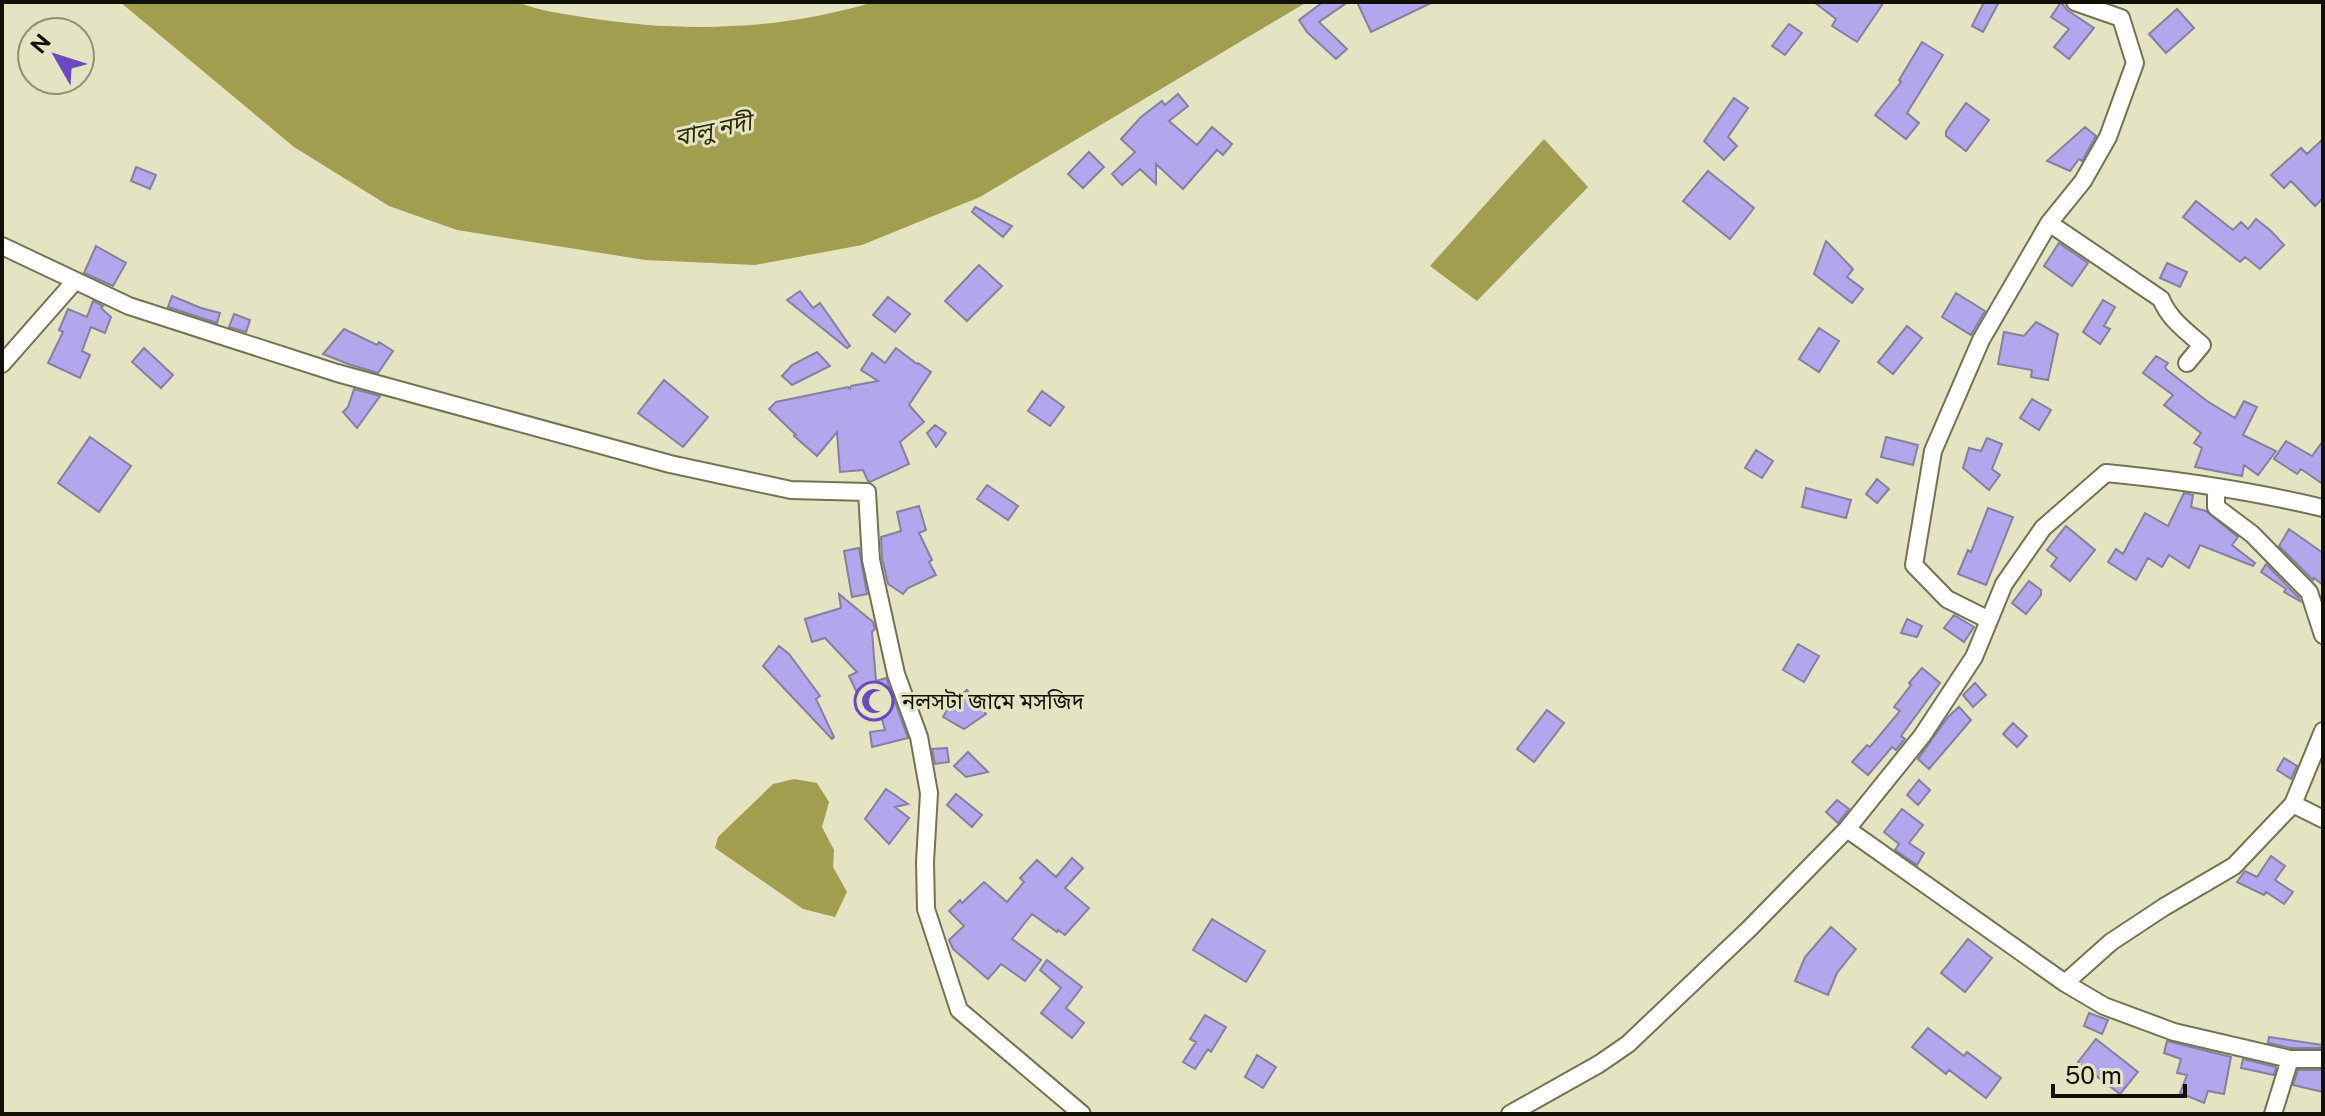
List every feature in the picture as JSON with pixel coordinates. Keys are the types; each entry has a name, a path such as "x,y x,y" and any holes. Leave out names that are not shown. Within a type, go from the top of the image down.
{"street":[{"path":"1989,620 1947,599 1914,565 1933,451 1981,340 2049,223 2083,181 2108,137 2135,63 2121,18 2075,2"},
{"path":"2049,223 2161,299 2174,321 2202,345 2187,363"},
{"path":"2,246 129,306 337,373 670,464 791,490 867,492 871,560 896,674 919,737 929,793 926,909 959,1010 1082,1114"},
{"path":"2,364 75,281"},
{"path":"1510,1114 1599,1064 1628,1044 1847,829 1922,736 1974,657 2004,584 2043,528 2106,473 2157,478 2323,508"},
{"path":"2216,488 2216,507 2252,534 2309,592 2323,635"},
{"path":"2065,983 2111,942 2234,866 2293,804 2323,731"},
{"path":"2293,804 2323,819"},
{"path":"1847,829 2065,983 2104,1006 2174,1032 2290,1059 2323,1059"},
{"path":"2273,1114 2290,1059"}],"water":[{"name":"বালু নদী","path":"120,2 517,2 543,10 625,23 697,27 804,18 874,2 1307,2 980,197 862,245 755,265 645,260 457,230 389,206 294,147"},
{"path":"1544,139 1588,187 1477,301 1430,266"},
{"path":"794,779 817,783 829,802 822,827 834,850 833,867 847,892 835,917 803,909 715,848 718,837 773,784"}],"building":[{"path":"1323,2 1348,2 1319,22 1347,49 1336,59 1307,32 1299,20"},
{"path":"1357,2 1433,2 1371,32"},
{"path":"1814,2 1884,2 1857,42 1832,26 1836,19"},
{"path":"1984,2 1999,2 1983,32 1972,26"},
{"path":"2061,2 2067,10 2094,28 2069,59 2054,47 2069,29 2051,17"},
{"path":"2177,9 2194,28 2166,53 2149,34"},
{"path":"1789,24 1802,33 1785,55 1772,46"},
{"path":"1922,42 1943,55 1907,113 1919,123 1906,139 1875,115 1901,82 1899,80"},
{"path":"1178,94 1188,106 1169,121 1197,145 1212,127 1232,144 1223,155 1217,150 1183,189 1156,164 1156,184 1140,169 1122,185 1112,174 1135,152 1121,139 1141,117 1162,101 1165,105"},
{"path":"1734,98 1748,108 1728,137 1737,146 1724,160 1704,141"},
{"path":"1966,103 1989,120 1966,151 1946,136 1946,131"},
{"path":"2085,127 2096,136 2082,161 2079,159 2070,171 2047,161"},
{"path":"2323,139 2323,198 2315,206 2291,181 2284,188 2271,175 2301,148 2307,154"},
{"path":"1089,152 1104,167 1083,188 1068,174"},
{"path":"136,167 156,175 150,189 131,181"},
{"path":"1708,171 1754,208 1730,239 1683,201"},
{"path":"2196,201 2233,230 2241,222 2248,229 2256,219 2284,245 2260,269 2245,257 2240,262 2183,217"},
{"path":"975,207 1012,226 1003,237 972,212"},
{"path":"1826,241 1853,269 1847,277 1863,289 1852,303 1814,274"},
{"path":"2059,243 2088,263 2072,286 2044,266"},
{"path":"96,246 126,263 113,286 84,273"},
{"path":"2167,263 2187,272 2180,287 2160,278"},
{"path":"979,265 1002,286 967,321 945,301"},
{"path":"800,291 813,308 820,303 850,346 847,348 787,300"},
{"path":"1956,293 1985,311 1971,335 1942,317"},
{"path":"172,296 220,313 217,323 168,307"},
{"path":"888,297 910,314 895,332 873,315"},
{"path":"2103,300 2115,307 2104,326 2110,329 2100,344 2083,332"},
{"path":"93,301 103,306 101,308 111,317 105,333 91,327 82,351 90,355 80,378 48,363 63,332 59,330 68,309 87,317"},
{"path":"234,314 250,320 246,332 229,327"},
{"path":"2036,322 2058,334 2048,380 2031,377 2032,370 1998,364 2004,332 2024,336"},
{"path":"1907,326 1922,338 1893,374 1878,362"},
{"path":"1819,328 1839,341 1819,372 1799,359"},
{"path":"344,329 377,345 379,342 393,351 378,373 323,354"},
{"path":"144,348 173,375 161,388 132,362"},
{"path":"896,348 931,372 909,405 924,422 900,442 909,464 870,482 863,470 840,472 837,432 817,456 769,409 776,402 878,381 861,370 872,353 885,363"},
{"path":"817,352 830,366 792,385 782,376 792,365"},
{"path":"2156,356 2168,363 2165,367 2167,370 2235,418 2244,401 2257,407 2243,435 2276,451 2258,475 2244,465 2242,476 2195,467 2202,448 2194,443 2201,433 2164,405 2173,395 2143,373"},
{"path":"664,380 708,417 683,447 638,413"},
{"path":"354,389 380,396 357,428 343,412"},
{"path":"1042,391 1064,407 1050,426 1028,411"},
{"path":"2032,399 2051,410 2039,430 2020,418"},
{"path":"935,425 946,433 936,447 927,433"},
{"path":"90,437 131,466 99,512 58,483"},
{"path":"1886,437 1918,445 1913,465 1881,457"},
{"path":"1987,438 2002,444 1992,469 2000,475 1989,490 1963,468 1969,448 1981,451"},
{"path":"2286,441 2312,456 2323,441 2323,484 2301,469 2297,474 2274,459"},
{"path":"1756,450 1773,461 1762,478 1745,468"},
{"path":"1877,479 1889,489 1877,503 1866,494"},
{"path":"987,485 1018,506 1008,520 977,499"},
{"path":"1806,488 1851,500 1846,518 1802,507"},
{"path":"2184,493 2193,495 2191,507 2206,511 2238,537 2232,545 2255,563 2253,566 2200,545 2189,568 2169,555 2162,567 2148,558 2136,580 2108,562 2116,549 2123,554 2145,513 2168,526"},
{"path":"919,506 926,530 919,533 936,575 908,588 903,594 888,584 881,537 901,531 897,512"},
{"path":"1988,508 2013,517 1986,585 1958,574 1968,550 1971,552"},
{"path":"2066,526 2095,550 2070,581 2051,566 2057,558 2047,550"},
{"path":"2289,529 2323,553 2323,585 2313,580 2279,546"},
{"path":"859,548 867,594 852,597 844,551"},
{"path":"2266,564 2299,598 2300,601 2261,572"},
{"path":"2029,581 2041,590 2041,595 2026,614 2012,603"},
{"path":"839,594 873,622 876,681 886,678 908,738 872,747 870,732 885,730 874,691 861,701 849,676 857,672 825,638 812,642 805,619 841,608"},
{"path":"1954,615 1974,627 1964,642 1944,628"},
{"path":"1907,619 1922,626 1917,637 1901,633"},
{"path":"1798,644 1819,656 1804,682 1783,670"},
{"path":"779,646 789,654 820,696 816,699 834,737 832,739 763,666"},
{"path":"1922,668 1940,683 1901,736 1905,739 1896,750 1892,747 1868,775 1852,762 1867,745 1870,747 1900,711 1894,707"},
{"path":"1975,683 1986,695 1973,707 1963,695"},
{"path":"967,690 986,714 964,729 943,717 952,702"},
{"path":"1959,707 1971,720 1929,769 1918,759 1948,717"},
{"path":"1547,710 1564,723 1534,762 1517,749"},
{"path":"2013,723 2027,736 2017,747 2003,734"},
{"path":"947,748 949,762 935,764 932,749"},
{"path":"968,752 988,772 966,777 954,766"},
{"path":"2284,758 2297,766 2291,779 2277,770"},
{"path":"1919,780 1930,790 1918,805 1907,795"},
{"path":"886,789 908,804 895,807 909,818 889,844 865,819"},
{"path":"956,794 982,815 972,827 947,805"},
{"path":"1837,800 1849,809 1838,823 1826,812"},
{"path":"1902,809 1923,825 1909,843 1924,853 1917,865 1895,850 1899,844 1884,832"},
{"path":"2271,856 2285,866 2275,880 2293,892 2284,904 2266,892 2264,895 2237,882 2245,871 2257,877"},
{"path":"1072,858 1083,868 1065,888 1089,908 1065,935 1032,914 1012,939 1041,960 1025,981 1001,964 988,979 953,949 949,940 964,926 949,911 960,900 962,903 984,882 1007,902 1024,882 1020,878 1037,860 1056,877"},
{"path":"1212,919 1265,951 1246,982 1193,950"},
{"path":"1831,927 1856,949 1837,973 1828,995 1795,981 1805,957"},
{"path":"1968,939 1992,958 1965,992 1941,973"},
{"path":"1047,960 1082,987 1066,1008 1084,1023 1072,1038 1041,1013 1061,988 1040,970"},
{"path":"2089,1013 2108,1020 2102,1034 2084,1026"},
{"path":"1205,1015 1226,1027 1211,1052 1208,1049 1195,1069 1183,1062 1196,1042 1190,1039"},
{"path":"1928,1028 1964,1056 1967,1052 2001,1078 1986,1098 1949,1070 1946,1074 1912,1047"},
{"path":"2269,1037 2323,1045 2323,1048 2291,1048 2268,1043"},
{"path":"2096,1039 2138,1072 2120,1094 2078,1062"},
{"path":"2167,1041 2231,1057 2224,1094 2208,1091 2204,1103 2180,1093 2187,1075 2177,1073 2181,1059 2164,1053"},
{"path":"1257,1055 1276,1067 1263,1088 1245,1077"},
{"path":"2243,1059 2276,1067 2274,1075 2241,1068"},
{"path":"2298,1070 2323,1070 2323,1092 2293,1085"}],"place":[{"name":"নলসটা জামে মসজিদ","path":"874,701"}]}
